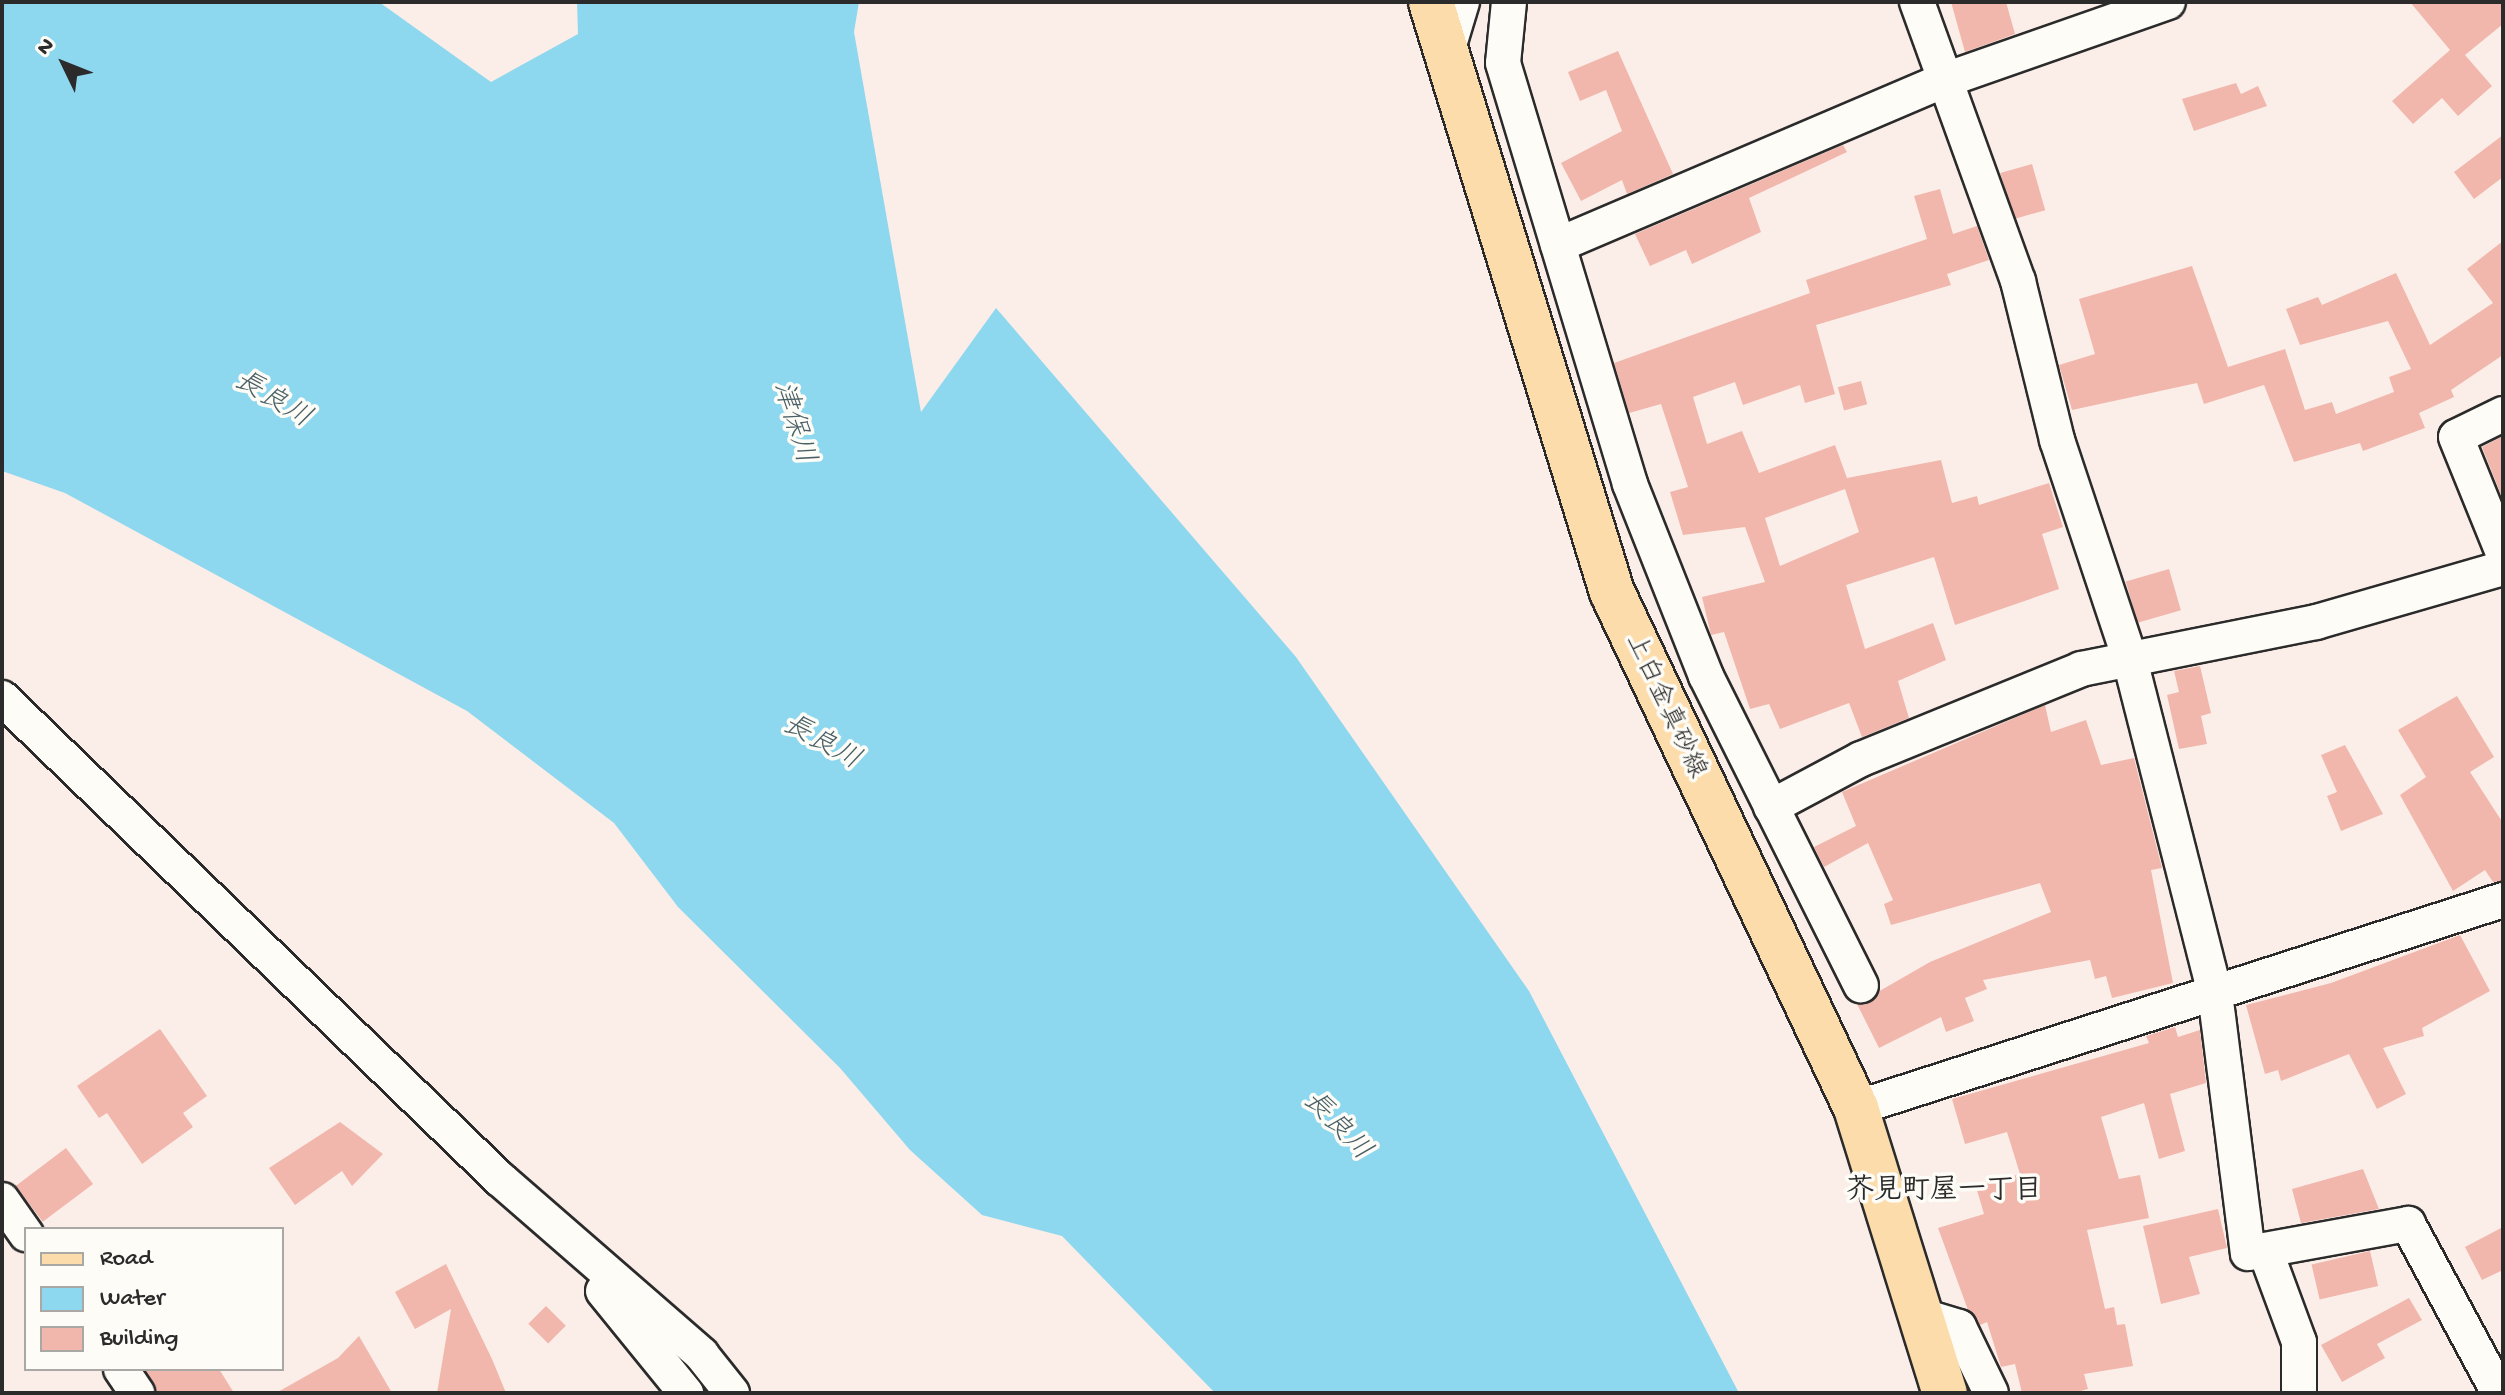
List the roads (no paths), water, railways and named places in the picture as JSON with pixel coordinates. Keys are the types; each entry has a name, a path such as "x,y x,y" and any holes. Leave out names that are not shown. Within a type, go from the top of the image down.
{"main road":[{"name":"上白金真砂線","path":"1431,2 1612,592 1856,1108 1916,1314 1945,1393"}],"street":[{"path":"1446,55 1462,2"},
{"path":"1509,2 1503,63 1672,598 1771,807 1861,985"},
{"path":"1917,2 1948,79 2018,281 2057,440 2129,656 2215,993 2248,1253 2408,1224 2499,1393"},
{"path":"1558,245 1948,79 2168,2"},
{"path":"2503,414 2456,437 2503,553"},
{"path":"1771,807 1954,718 2129,656 2316,622 2503,568"},
{"path":"2,698 500,1179 701,1354 732,1393"},
{"path":"1856,1108 2215,993 2501,907"},
{"path":"500,1179 686,1393"},
{"path":"2,1200 24,1231"},
{"path":"2265,1250 2299,1342 2299,1393"},
{"path":"1916,1314 1959,1327 1991,1393"},
{"path":"122,1371 137,1393"}],"water":[{"path":"2,2 379,2 491,82 578,34 577,2 859,2 854,32 921,412 996,308 1296,657 1529,991 1739,1393 1215,1393 1062,1236 982,1215 910,1150 840,1068 678,907 614,823 467,711 65,493 2,471"}],"district":[{"name":"芥見町屋一丁目","path":"1944,1192"}],"water label":[{"name":"長良川","path":"272,401"},
{"name":"津保川","path":"792,423"},
{"name":"長良川","path":"821,744"},
{"name":"長良川","path":"1336,1127"}]}
